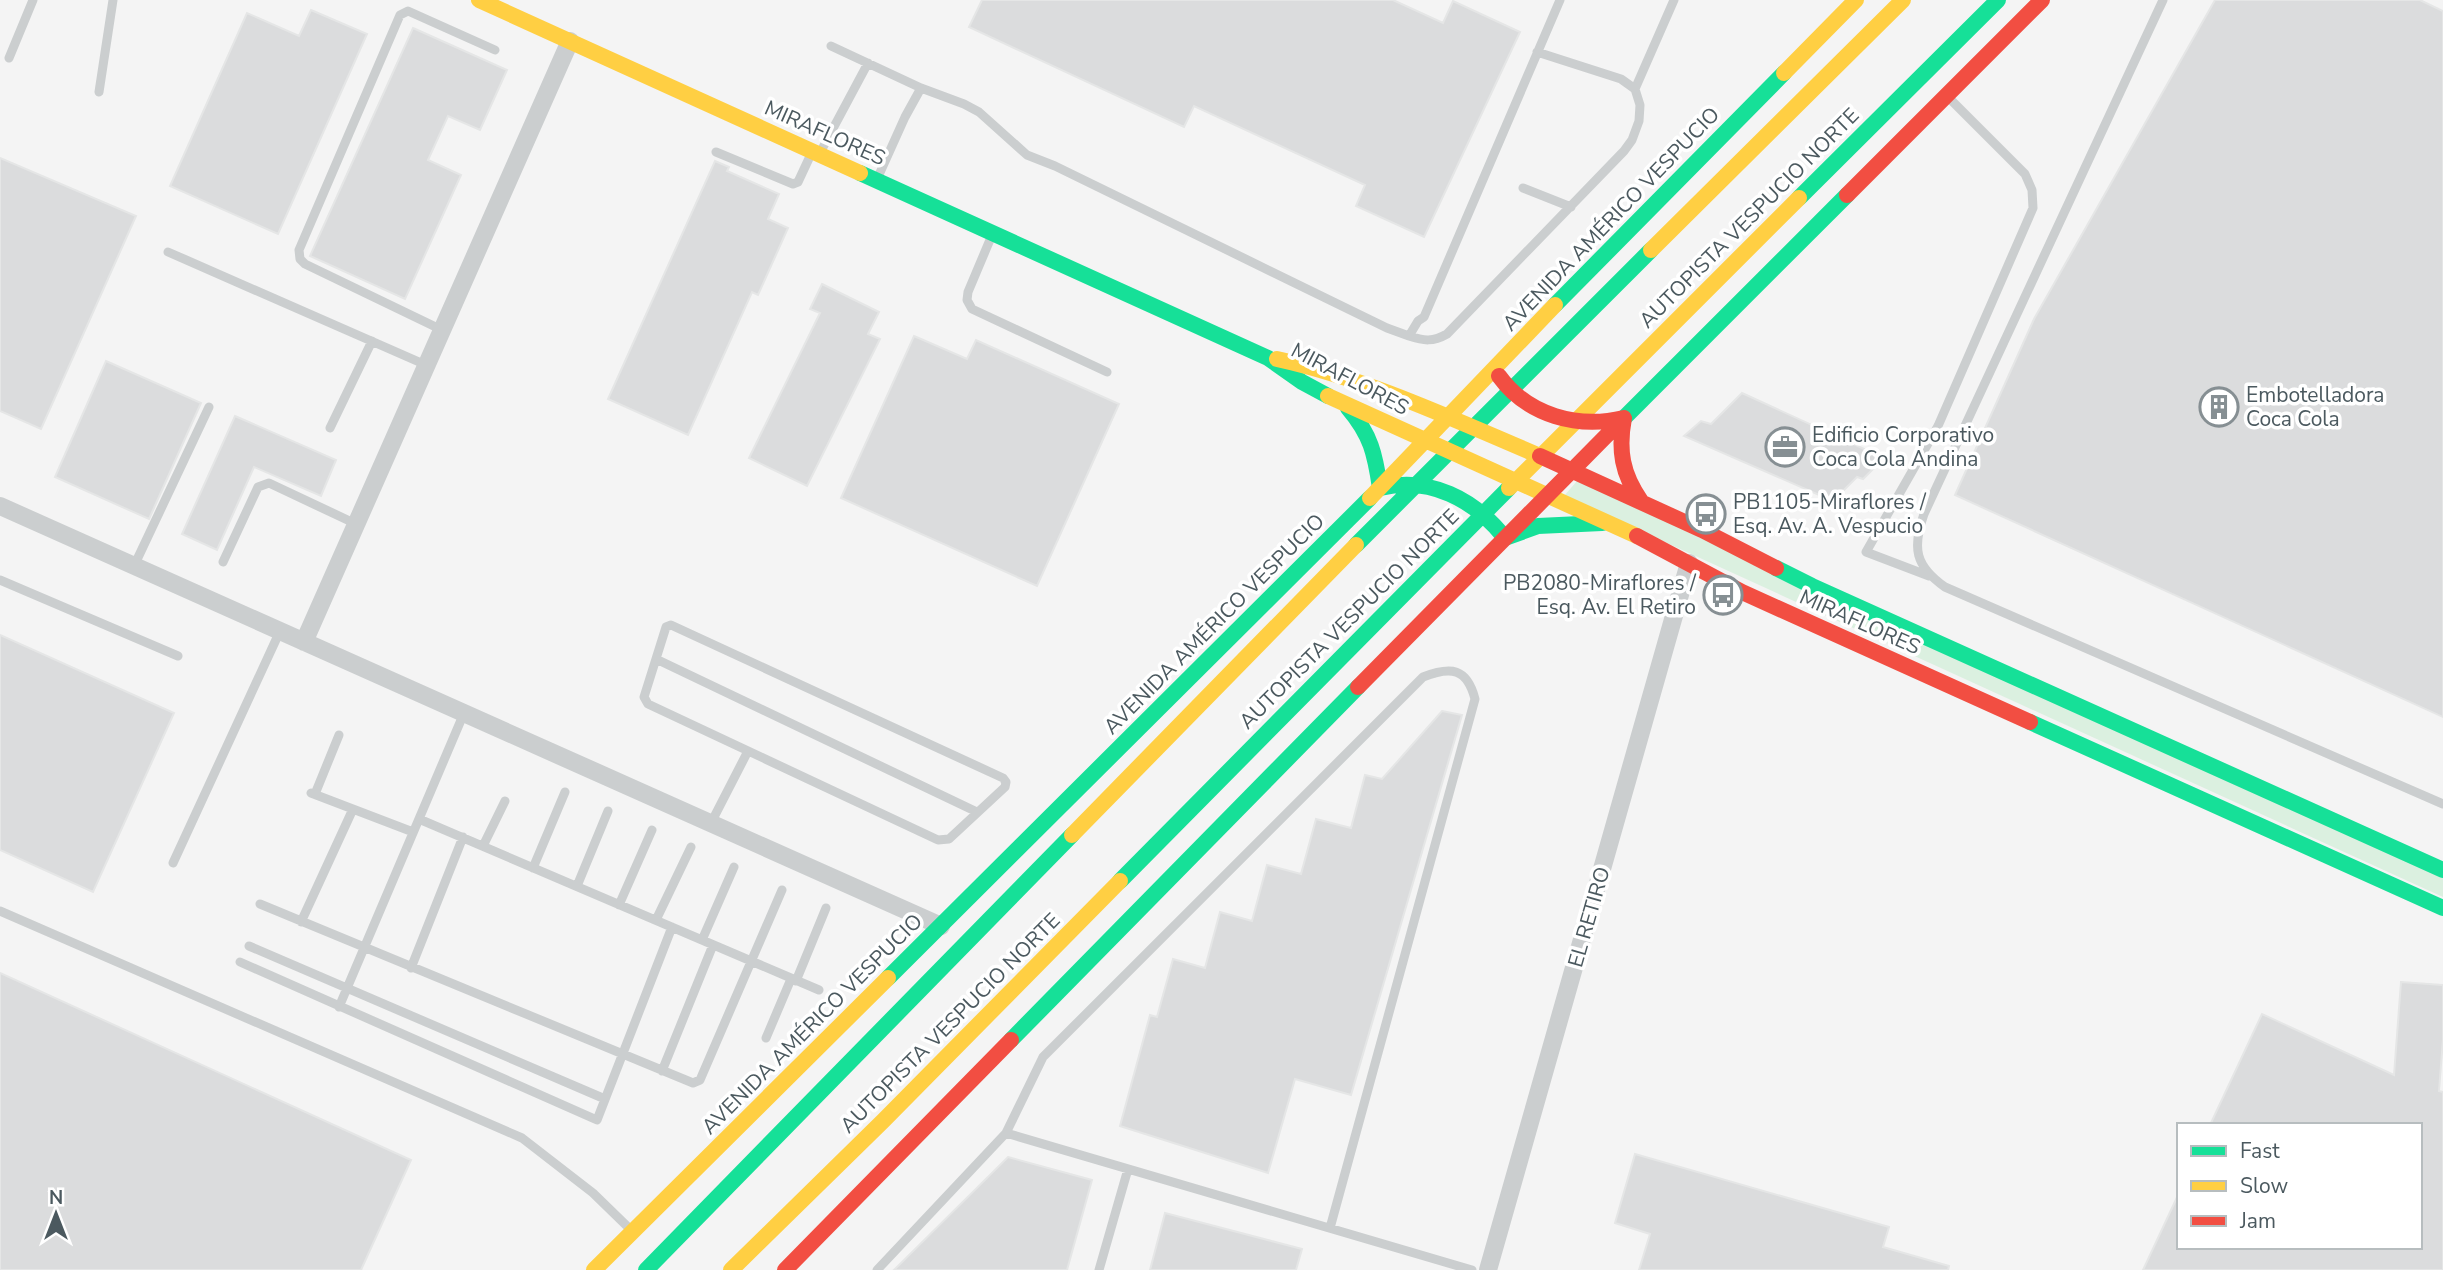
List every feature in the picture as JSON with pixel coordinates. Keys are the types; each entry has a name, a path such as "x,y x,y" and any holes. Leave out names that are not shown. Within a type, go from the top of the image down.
{"main road":[{"name":"MIRAFLORES","path":"479,0 1268,358 1302,382 1345,405 1611,523 1742,592 2443,908"},
{"name":"AVENIDA AMÉRICO VESPUCIO","path":"594,1270 1380,488 1495,367 1856,0"},
{"name":"AUTOPISTA VESPUCIO NORTE","path":"646,1270 1538,360 1903,0"},
{"name":"AUTOPISTA VESPUCIO NORTE","path":"731,1270 893,1111 1605,390 1998,0"},
{"path":"785,1270 1623,418 2042,0"},
{"name":"MIRAFLORES","path":"1268,358 1314,367 1448,416 1572,470 1642,501 1812,586 2443,870"},
{"path":"1495,367 1503,383 1517,396 1563,419 1594,423 1623,418"},
{"path":"1345,405 1364,426 1373,444 1380,488 1407,482 1430,486 1479,509 1505,538"},
{"path":"1623,418 1619,441 1620,463 1631,487 1642,501"},
{"path":"1505,538 1538,526 1611,523"}],"street":[{"path":"304,642 570,41"},
{"path":"0,506 941,926"},
{"name":"EL RETIRO","path":"1488,1270 1689,563"}],"lane":[{"path":"9,58 33,0"},
{"path":"99,92 113,0"},
{"path":"1409,336 1418,321 1424,317 1560,0"},
{"path":"831,46 979,112 1027,155 1055,166 1387,328 1424,341 1436,341 1447,334 1633,140 1639,121 1640,105 1636,89 1674,0"},
{"path":"1929,576 1919,559 1917,543 1924,514 2163,0"},
{"path":"442,330 305,264 300,259 299,250 400,15 408,11 495,50"},
{"path":"1537,52 1621,79 1636,89"},
{"path":"716,152 793,184 798,181 816,152 868,63"},
{"path":"877,180 921,88"},
{"path":"1947,96 2025,174 2032,190 2034,208 1938,426 1866,552 1929,576 1945,587 2443,804"},
{"path":"1523,188 1571,207"},
{"path":"993,233 968,292 967,300 972,309 1107,372"},
{"path":"168,252 426,365"},
{"path":"330,428 372,341"},
{"path":"134,566 209,407"},
{"path":"223,562 258,487 262,484 269,483 356,524"},
{"path":"0,580 178,656"},
{"path":"677,626 1003,778 1005,787 949,839 938,840 645,701 656,659 666,627 677,626"},
{"path":"173,863 280,631"},
{"path":"656,659 977,812"},
{"path":"877,1270 1006,1133 1043,1057 1423,677 1443,669 1458,672 1471,684 1475,699 1330,1228"},
{"path":"339,1007 464,713"},
{"path":"339,735 313,794 413,832"},
{"path":"711,823 748,751"},
{"path":"533,868 565,792"},
{"path":"483,846 505,801"},
{"path":"301,922 353,809"},
{"path":"577,886 608,811"},
{"path":"419,818 819,990"},
{"path":"619,905 652,830"},
{"path":"411,968 463,837"},
{"path":"656,920 691,847"},
{"path":"702,940 734,867"},
{"path":"260,904 693,1083 700,1080 782,890"},
{"path":"766,1038 826,908"},
{"path":"0,911 522,1138 593,1193 632,1232"},
{"path":"240,962 596,1120 672,928"},
{"path":"663,1071 713,945"},
{"path":"249,946 605,1099"},
{"path":"1006,1133 1472,1270"},
{"path":"1100,1270 1128,1169"}],"green space":[{"path":"1577,481 2443,875 2443,897 1564,496"}],"building":[{"path":"982,0 1393,0 1443,23 1453,1 1520,32 1424,237 1356,206 1365,185 1194,106 1184,127 969,27"},
{"name":"Embotelladora Coca Cola","path":"2215,0 2420,0 2443,11 2443,717 1955,495 2034,319"},
{"path":"311,10 367,34 278,234 170,186 247,13 299,36"},
{"path":"413,28 507,70 480,130 448,116 428,160 461,175 405,299 310,256"},
{"path":"0,158 136,216 41,429 0,411"},
{"path":"715,161 729,167 727,171 779,194 768,219 788,228 758,295 752,292 688,435 608,399"},
{"path":"822,284 879,312 868,334 880,339 807,486 749,458 820,313 810,309"},
{"path":"914,336 967,359 976,340 1119,404 1037,586 841,498"},
{"path":"106,361 201,403 149,519 55,477"},
{"name":"Edificio Corporativo Coca Cola Andina","path":"1742,393 1884,458 1863,479 1857,477 1833,501 1684,436 1701,421 1711,424"},
{"path":"235,416 336,460 321,496 254,467 217,550 182,534"},
{"path":"0,635 174,713 93,892 0,850"},
{"path":"1442,711 1462,715 1351,1095 1295,1079 1268,1173 1120,1126 1150,1015 1157,1017 1173,959 1205,968 1220,912 1252,921 1267,865 1301,874 1316,819 1351,828 1365,775 1382,779"},
{"path":"0,973 411,1160 361,1270 0,1270"},
{"path":"2401,982 2443,985 2439,1091 2443,1092 2443,1270 2143,1270 2177,1197 2177,1249 2422,1249 2422,1123 2211,1123 2262,1014 2394,1075"},
{"path":"1635,1154 1889,1227 1883,1247 1949,1266 1948,1270 1639,1270 1650,1234 1615,1223"},
{"path":"1008,1157 1092,1180 1067,1270 894,1270"},
{"path":"1165,1213 1302,1249 1296,1270 1150,1270"}],"traffic: fast":[{"path":"1799,198 1998,0"},
{"path":"1555,305 1784,73"},
{"path":"860,173 1268,358 1328,396"},
{"path":"1609,433 1847,195"},
{"path":"1356,545 1651,250"},
{"path":"1348,408 1371,445 1380,488 1416,485 1450,494 1479,512 1505,538 1538,526 1602,523"},
{"path":"1120,881 1509,488"},
{"path":"888,978 1370,498"},
{"path":"1776,568 2443,870"},
{"path":"1011,1040 1358,687"},
{"path":"2030,722 2443,908"},
{"path":"646,1270 1072,835"}],"traffic: slow":[{"path":"479,0 860,173"},
{"path":"1784,73 1856,0"},
{"path":"1651,250 1903,0"},
{"path":"1509,488 1799,198"},
{"path":"1370,498 1555,305"},
{"path":"1277,359 1378,389 1540,456"},
{"path":"1328,396 1637,536"},
{"path":"1072,835 1356,545"},
{"path":"731,1270 883,1121 1120,881"},
{"path":"594,1270 888,978"}],"traffic: jam":[{"path":"1847,195 2042,0"},
{"path":"1499,376 1524,401 1555,416 1589,422 1624,418 1621,441 1623,461 1629,481 1641,501"},
{"path":"1358,687 1609,433"},
{"path":"1540,456 1702,530 1776,568"},
{"path":"1637,536 1742,592 2030,722"},
{"path":"785,1270 1011,1040"}],"place":[{"name":"Embotelladora Coca Cola","path":"2219,407"},
{"name":"Edificio Corporativo Coca Cola Andina","path":"1785,447"},
{"name":"PB1105-Miraflores / Esq. Av. A. Vespucio","path":"1706,514"},
{"name":"PB2080-Miraflores / Esq. Av. El Retiro","path":"1723,595"}]}
